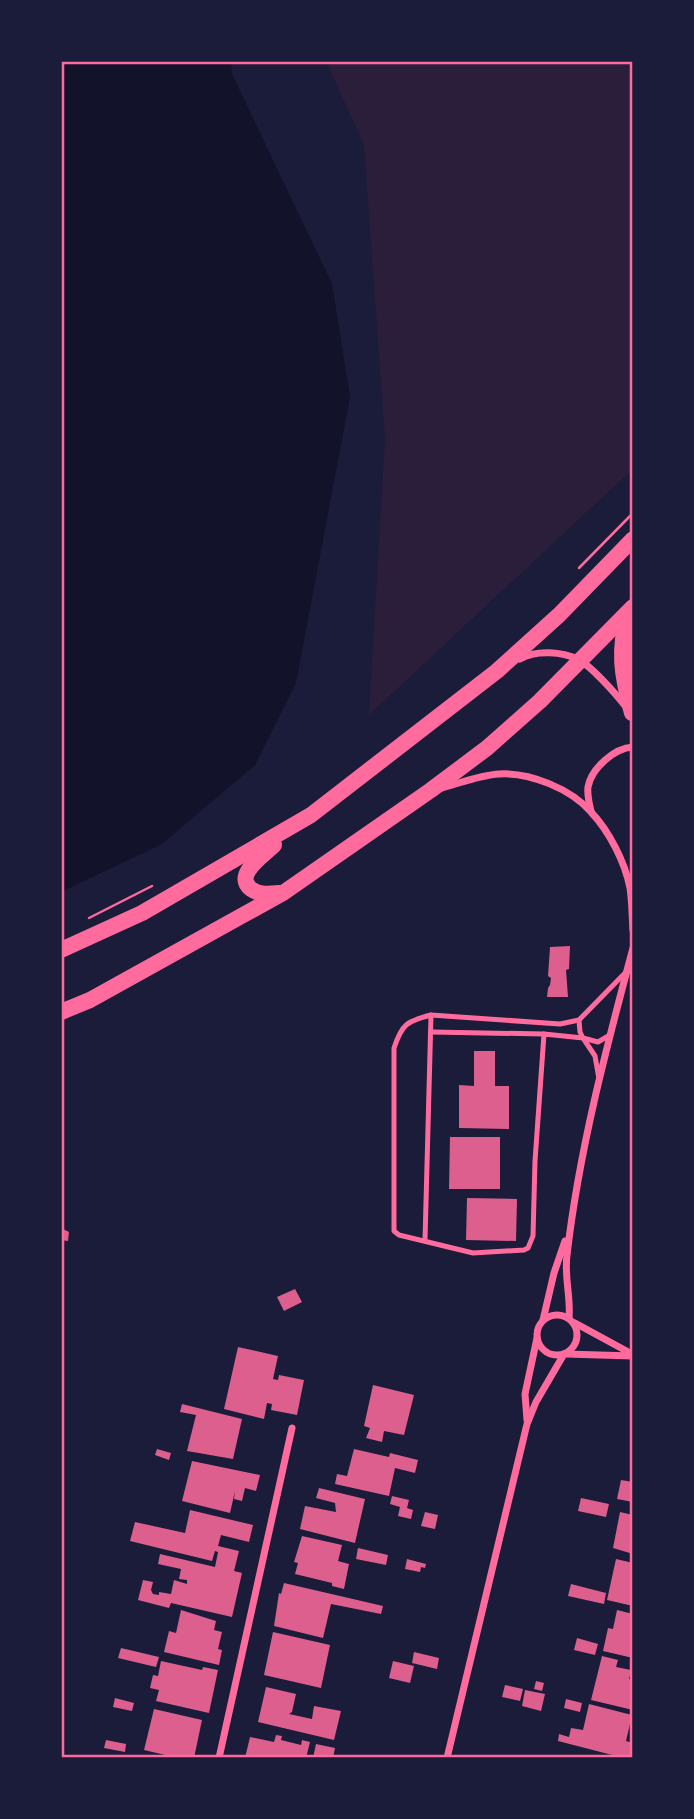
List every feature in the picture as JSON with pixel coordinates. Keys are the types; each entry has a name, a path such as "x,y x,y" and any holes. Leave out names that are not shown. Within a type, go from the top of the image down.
{"main road":[{"path":"283,892 254,892 247,885 245,876 250,867 311,815 497,671 559,615 633,539"},
{"path":"61,1012 90,1000 283,892 431,790 504,732 631,609"},
{"path":"631,609 622,635 621,651 622,673 632,715"},
{"path":"61,950 142,913 311,815"}],"street":[{"path":"497,671 524,656 534,654 559,654 581,660 632,715"},
{"path":"633,747 614,753 590,778 587,790 591,811 619,856 629,887 633,930"},
{"path":"431,790 499,774 520,776 545,782 591,811"},
{"path":"447,1758 527,1424 536,1402 565,1354 578,1340 578,1331 571,1320 565,1273 571,1224 599,1080 633,948"},
{"path":"527,1424 525,1394 538,1328 543,1321 554,1273 571,1224"},
{"path":"543,1321 553,1315 571,1320 633,1355"},
{"path":"537,1336 546,1352 558,1355 633,1355"},
{"path":"219,1758 292,1428"}],"lane":[{"path":"544,1034 531,1244 524,1251 473,1252 399,1235 393,1228 394,1048 401,1030 411,1020 431,1015 560,1024 579,1020 626,971"},
{"path":"425,1240 431,1015"},
{"path":"579,1020 580,1032 595,1056 599,1080"},
{"path":"431,1032 544,1034 598,1042 610,1035"}],"path":[{"path":"579,569 633,513"},
{"path":"86,919 159,883"}],"shaded area":[{"path":"61,61 231,61 232,74 332,284 350,397 296,683 255,765 162,844 61,892"},
{"path":"326,61 633,61 633,469 369,715 385,439 364,145"}],"building":[{"path":"570,946 569,969 566,970 568,997 547,997 551,978 548,976 550,947"},
{"path":"474,1051 495,1051 495,1086 509,1086 509,1129 459,1128 459,1085 474,1086"},
{"path":"450,1137 500,1137 500,1189 449,1189"},
{"path":"467,1198 517,1199 516,1241 466,1240"},
{"path":"61,1228 69,1232 68,1241 61,1240"},
{"path":"295,1289 302,1302 284,1311 277,1297"},
{"path":"238,1347 278,1356 273,1379 278,1380 279,1375 304,1380 297,1415 271,1410 272,1404 267,1403 264,1419 224,1409"},
{"path":"373,1385 414,1395 404,1435 384,1431 382,1442 366,1438 370,1428 364,1426"},
{"path":"182,1404 242,1419 233,1459 187,1451 196,1415 180,1412"},
{"path":"157,1449 171,1453 169,1460 155,1455"},
{"path":"354,1449 389,1457 390,1453 418,1460 415,1473 395,1468 389,1496 335,1484 337,1474 347,1476"},
{"path":"192,1461 260,1475 256,1491 245,1488 242,1501 234,1499 235,1491 230,1513 182,1501"},
{"path":"621,1480 633,1482 633,1502 617,1499"},
{"path":"319,1488 365,1499 355,1543 300,1529 305,1506 336,1512 335,1503 316,1498"},
{"path":"392,1496 409,1500 407,1508 413,1510 411,1519 398,1516 400,1507 390,1504"},
{"path":"581,1498 609,1504 606,1517 578,1511"},
{"path":"190,1510 253,1525 249,1542 221,1535 218,1546 239,1551 234,1571 242,1573 232,1617 171,1603 169,1608 138,1600 143,1580 153,1582 151,1590 153,1594 159,1595 159,1592 171,1594 174,1580 187,1584 187,1580 179,1579 181,1569 158,1564 160,1554 215,1567 218,1552 215,1551 212,1561 130,1541 135,1522 185,1533"},
{"path":"425,1512 438,1515 435,1529 421,1526"},
{"path":"620,1512 633,1515 633,1554 613,1548"},
{"path":"302,1536 342,1545 338,1561 349,1564 344,1589 332,1586 332,1583 295,1574 298,1563 294,1562"},
{"path":"358,1548 388,1555 386,1565 356,1559"},
{"path":"407,1559 426,1564 425,1568 421,1567 420,1572 405,1569"},
{"path":"616,1559 633,1563 633,1606 607,1600"},
{"path":"284,1583 383,1606 381,1614 331,1604 323,1638 274,1626 279,1593 281,1594"},
{"path":"571,1584 606,1593 604,1604 568,1596"},
{"path":"181,1610 216,1621 214,1630 222,1632 218,1649 222,1650 219,1665 164,1652 169,1631 176,1633"},
{"path":"617,1610 633,1614 633,1658 603,1651 608,1628 613,1629"},
{"path":"273,1632 330,1645 321,1688 264,1675"},
{"path":"577,1638 598,1644 595,1655 574,1650"},
{"path":"121,1648 159,1657 156,1667 118,1658"},
{"path":"414,1652 439,1658 437,1669 412,1663"},
{"path":"602,1656 618,1660 616,1667 631,1670 629,1679 633,1680 633,1710 591,1700"},
{"path":"161,1661 202,1670 203,1667 218,1670 209,1713 156,1701 159,1690 150,1688 153,1675 158,1676"},
{"path":"393,1661 414,1666 410,1683 389,1678"},
{"path":"536,1681 544,1683 542,1691 534,1689"},
{"path":"505,1685 523,1689 520,1701 502,1697"},
{"path":"266,1687 296,1694 292,1712 289,1714 312,1719 314,1706 341,1711 334,1740 258,1722"},
{"path":"525,1690 545,1694 541,1711 522,1706"},
{"path":"115,1698 134,1703 132,1711 113,1707"},
{"path":"566,1699 582,1703 580,1712 564,1708"},
{"path":"589,1704 632,1715 626,1741 633,1743 633,1758 615,1758 616,1756 558,1741 559,1734 569,1737 571,1728 583,1730"},
{"path":"154,1709 202,1720 194,1758 178,1758 144,1750"},
{"path":"276,1735 282,1736 281,1740 301,1745 302,1740 310,1742 306,1758 245,1758 250,1737 274,1742"},
{"path":"106,1740 126,1744 125,1752 104,1748"},
{"path":"316,1744 335,1748 333,1758 313,1758"}]}
